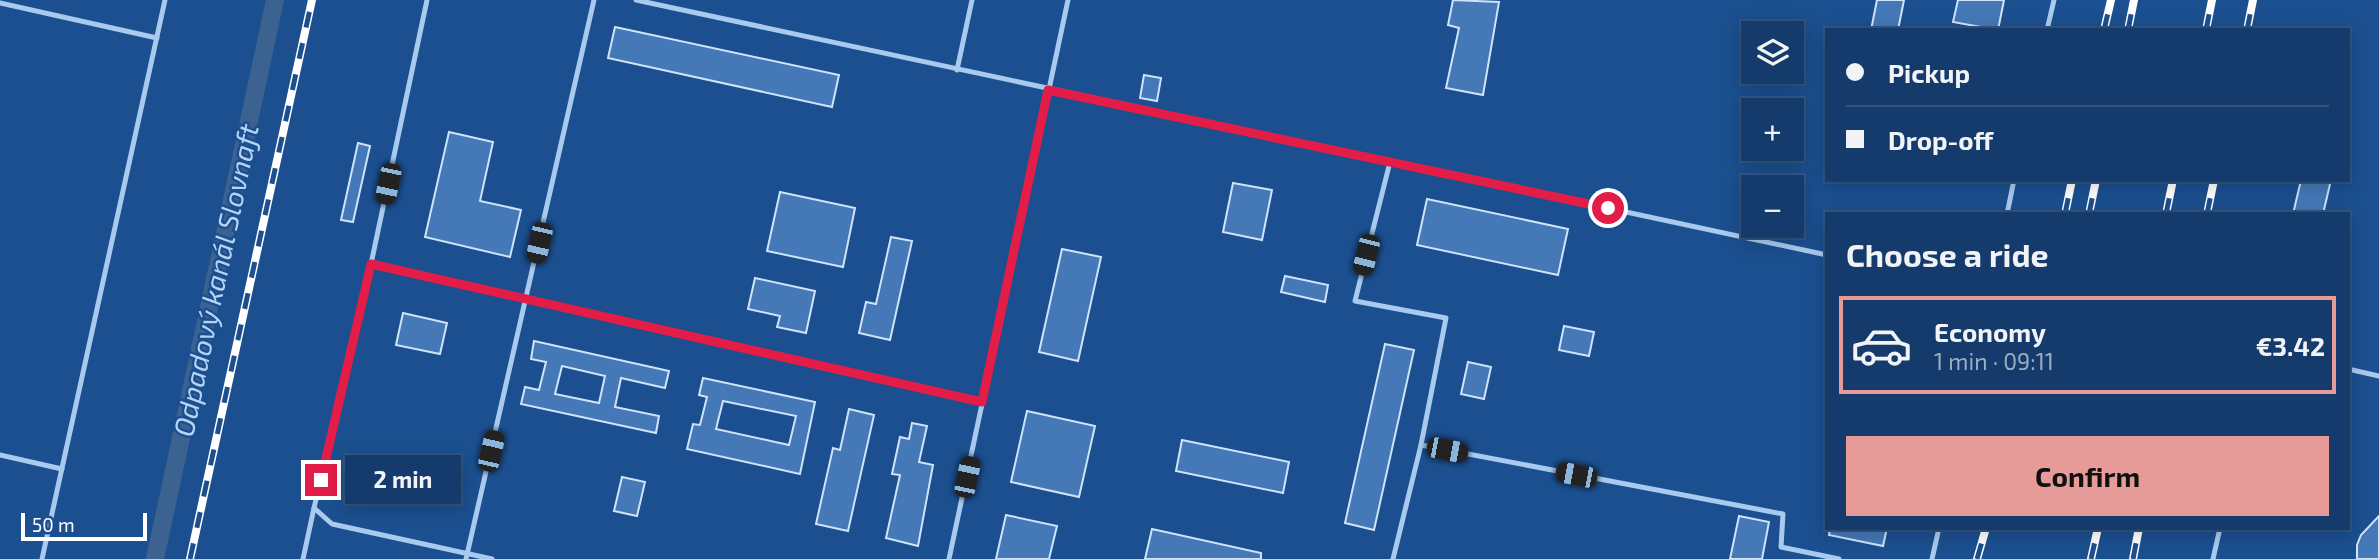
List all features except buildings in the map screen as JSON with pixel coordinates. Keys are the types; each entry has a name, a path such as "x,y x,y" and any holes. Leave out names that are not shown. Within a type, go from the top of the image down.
{"lane":[{"path":"43,559 165,0"},
{"path":"303,559 428,0"},
{"path":"467,556 594,0"},
{"path":"636,0 1825,255"},
{"path":"957,70 972,0"},
{"path":"949,559 1068,0"},
{"path":"2047,28 2054,0"},
{"path":"0,3 157,38"},
{"path":"1390,162 1355,301 1446,318 1421,445 1393,559"},
{"path":"2007,212 2014,182"},
{"path":"371,264 982,402"},
{"path":"2350,369 2379,376"},
{"path":"1421,445 1783,514 1781,547 1839,559"},
{"path":"0,455 62,469"},
{"path":"314,508 332,524 467,556 492,559"},
{"path":"1932,559 1939,530"},
{"path":"2213,559 2220,530"}],"waterway":[{"name":"Odpadový kanál Slovnaft","path":"155,559 275,0"}],"railway":[{"path":"190,559 312,0"},
{"path":"2104,28 2111,0"},
{"path":"2128,28 2134,0"},
{"path":"2206,28 2212,0"},
{"path":"2247,28 2253,0"},
{"path":"2065,212 2072,182"},
{"path":"2089,212 2096,182"},
{"path":"2166,212 2173,182"},
{"path":"2207,212 2214,182"},
{"path":"1977,559 1985,530"},
{"path":"2091,559 2098,530"},
{"path":"2133,559 2139,530"}],"route":[{"path":"321,480 371,264 982,402 1048,90 1608,208"}]}
